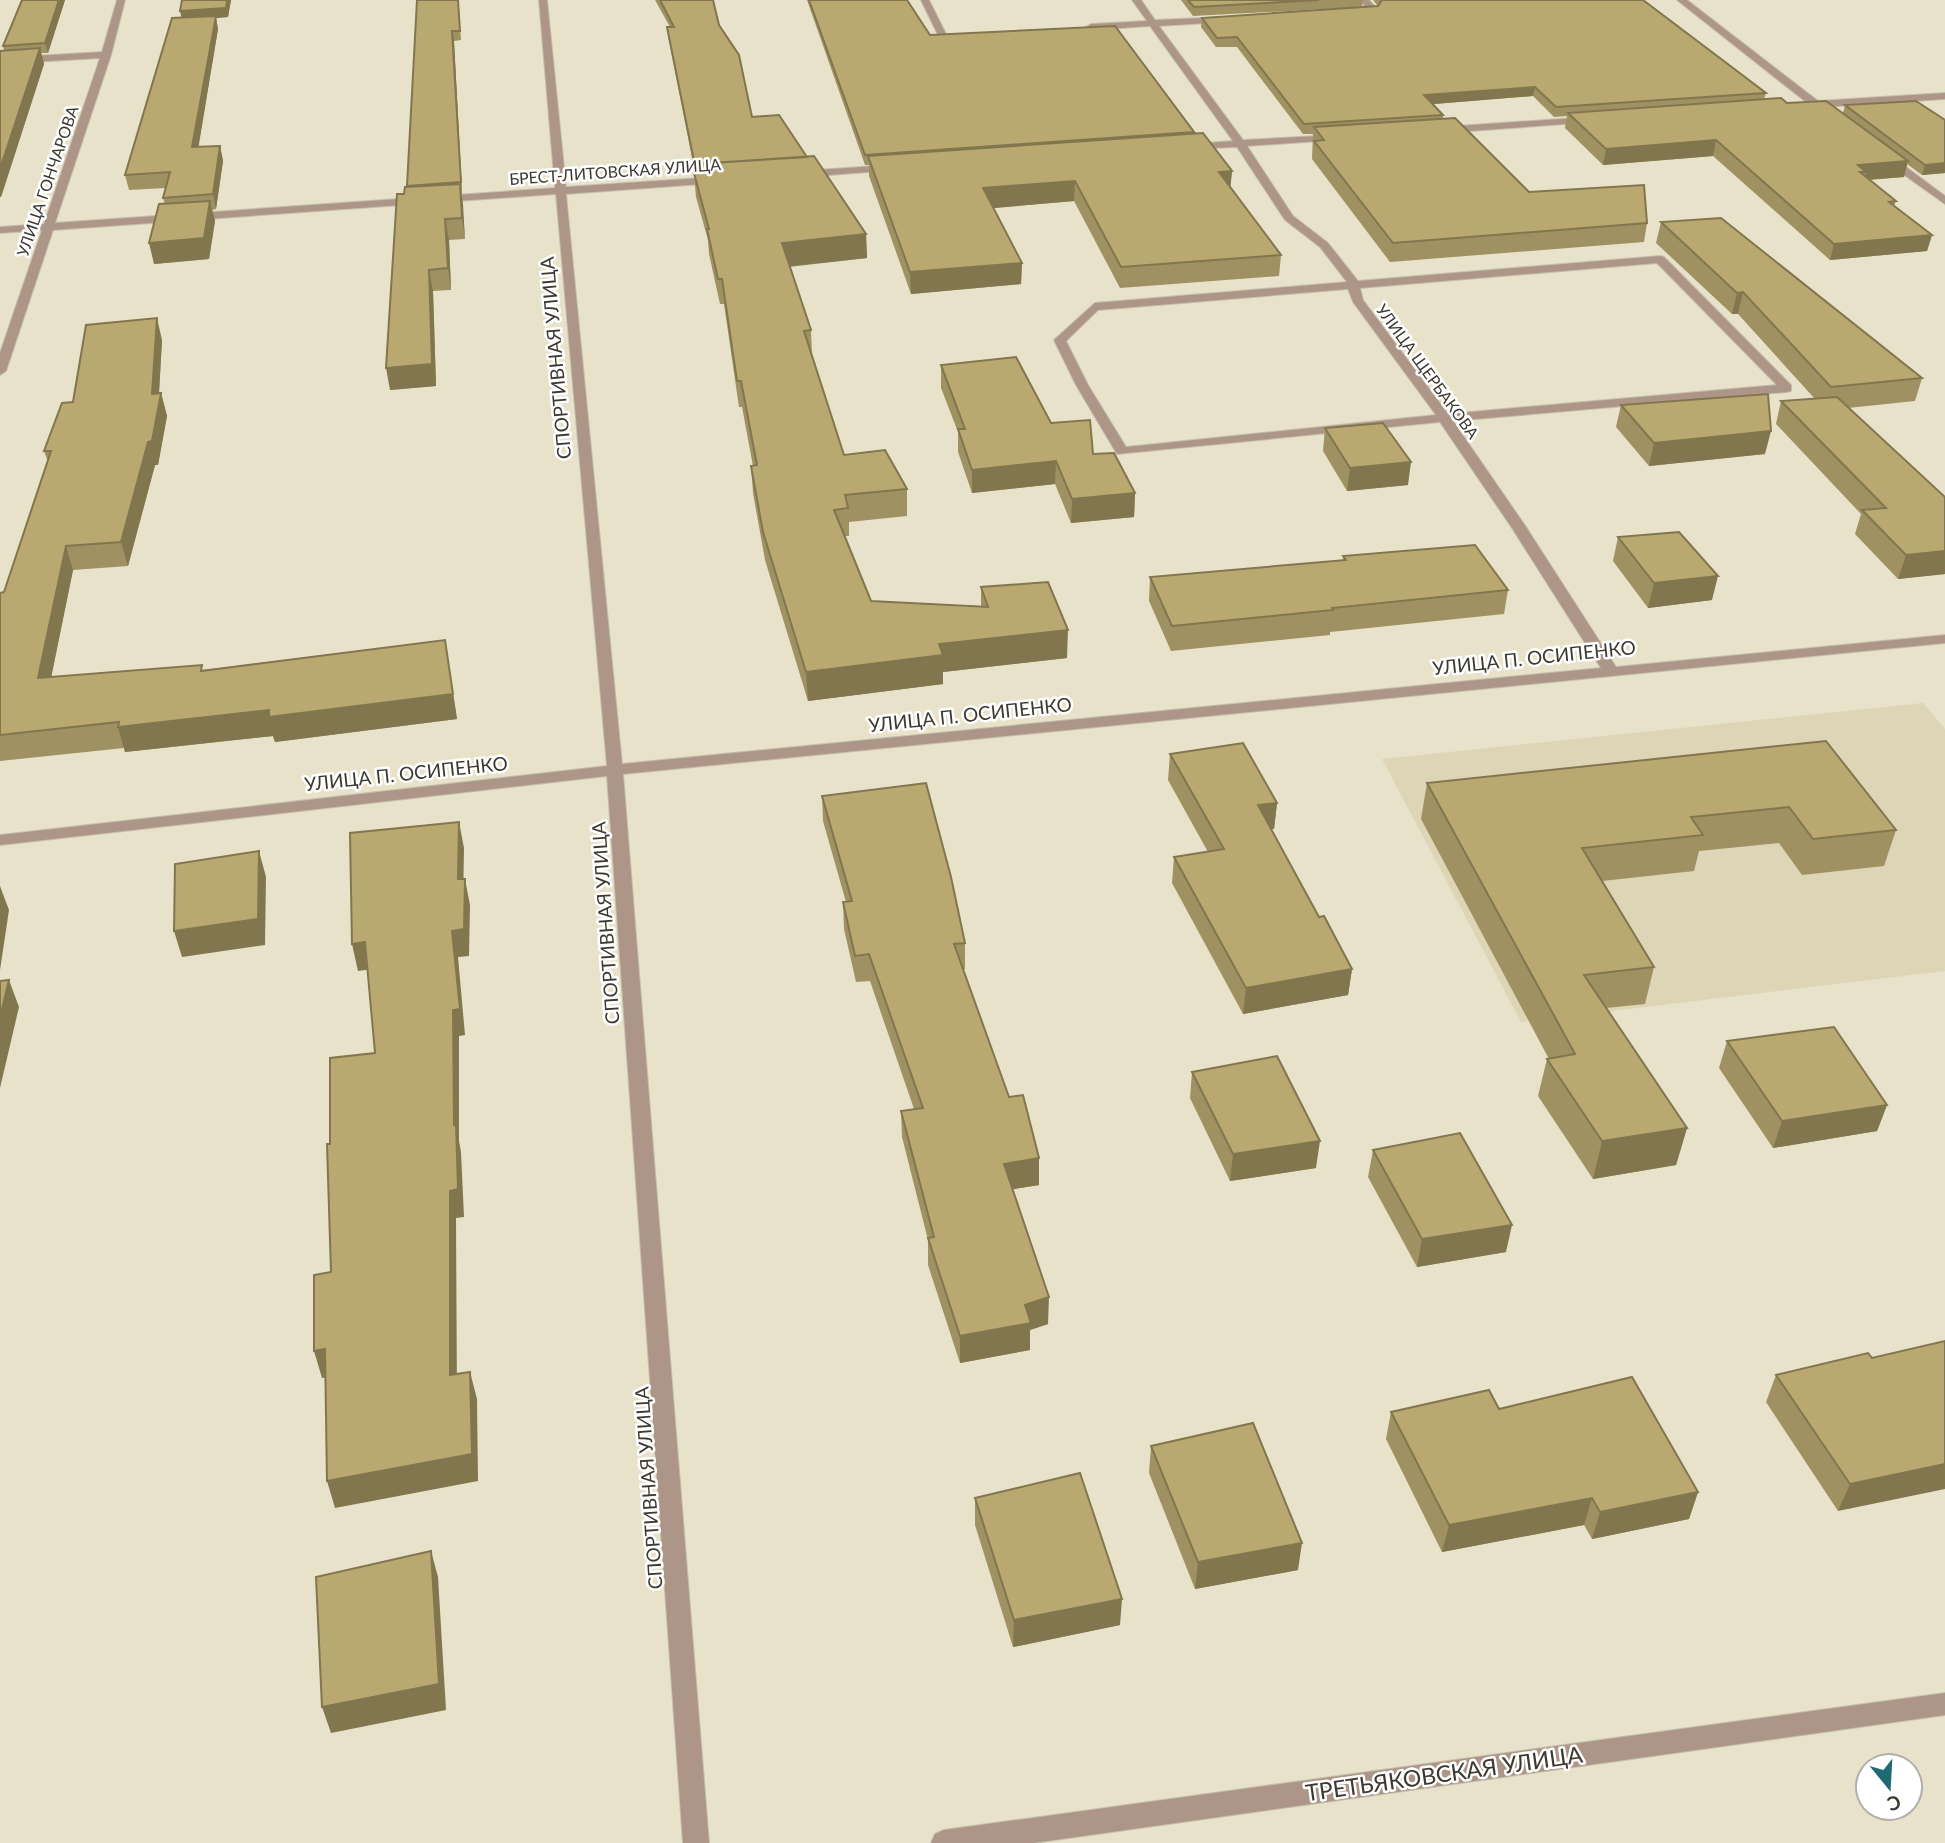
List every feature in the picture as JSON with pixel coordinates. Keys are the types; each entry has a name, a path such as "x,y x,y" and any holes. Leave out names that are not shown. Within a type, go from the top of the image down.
{"street":[{"name":"УЛИЦА ГОНЧАРОВА","path":"0,371 106,55 121,0"},
{"name":"СПОРТИВНАЯ УЛИЦА","path":"543,0 615,770 696,1843"},
{"path":"926,0 943,37 970,35"},
{"name":"УЛИЦА ЩЕРБАКОВА","path":"1136,0 1240,143 1289,218 1324,245 1351,277 1357,300 1445,418 1450,430 1519,527 1610,670"},
{"path":"1346,12 1374,11 1364,0"},
{"path":"1681,0 1825,112"},
{"path":"1074,29 1236,19"},
{"path":"0,61 106,55"},
{"path":"1787,106 1945,96"},
{"path":"1432,130 1596,119"},
{"path":"1185,147 1350,136"},
{"path":"1880,153 1945,201"},
{"path":"796,174 907,166"},
{"name":"БРЕСТ-ЛИТОВСКАЯ УЛИЦА","path":"0,230 727,179"},
{"path":"1660,259 1787,388 1445,418 1122,451 1082,385 1060,340 1095,307 1660,259"},
{"name":"УЛИЦА П. ОСИПЕНКО","path":"0,840 615,770 1945,639"},
{"name":"ТРЕТЬЯКОВСКАЯ УЛИЦА","path":"944,1843 1945,1704"}],"shaded area":[{"path":"1923,703 1945,729 1945,971 1521,1022 1382,759"}],"building":[{"path":"22,0 59,0 45,43 3,46"},
{"path":"182,0 227,0 226,8 180,11"},
{"path":"417,0 458,0 460,31 452,31 461,182 407,186"},
{"path":"660,0 713,0 719,25 739,55 752,117 779,115 807,157 695,166 667,27 674,27"},
{"path":"809,0 907,0 930,35 1115,26 1194,132 865,155"},
{"path":"1188,0 1319,0 1194,7"},
{"path":"1382,0 1643,0 1766,93 1556,107 1535,87 1424,95 1443,115 1304,124 1237,37 1217,38 1202,18 1378,6"},
{"path":"216,16 192,147 220,146 213,194 163,198 170,172 125,175 172,18"},
{"path":"40,48 0,169 0,51"},
{"path":"1781,98 1787,103 1826,101 1908,161 1858,165 1866,172 1860,172 1896,201 1889,202 1932,235 1834,244 1716,140 1606,149 1568,113"},
{"path":"1916,101 1945,120 1945,163 1925,165 1845,105"},
{"path":"1455,118 1529,192 1644,185 1647,223 1393,243 1314,141 1324,140 1314,127"},
{"path":"1203,133 1232,171 1219,172 1281,255 1121,267 1075,181 983,188 1022,263 910,272 868,156"},
{"path":"814,156 866,234 782,243 811,330 804,331 844,455 885,450 907,489 845,495 848,508 834,510 871,601 988,607 981,587 1048,582 1068,630 939,644 943,655 806,672 763,532 751,466 757,465 741,381 737,381 722,279 718,279 709,229 694,173 698,173 696,164"},
{"path":"460,184 462,218 445,219 448,268 429,270 432,364 386,368 397,194 404,194 405,187"},
{"path":"210,201 204,238 149,243 159,204"},
{"path":"1721,218 1922,378 1831,387 1743,292 1737,293 1661,222"},
{"path":"157,318 152,394 161,393 152,441 148,442 121,542 66,546 38,678 202,665 201,671 445,640 453,694 269,717 269,710 118,727 119,722 0,735 0,593 4,592 51,451 44,451 62,403 73,402 86,325"},
{"path":"1016,357 1051,423 1090,420 1093,454 1114,453 1135,493 1072,499 1056,461 972,470 958,429 965,429 941,365"},
{"path":"1768,394 1771,431 1654,443 1621,405"},
{"path":"1837,397 1945,497 1945,551 1906,555 1862,510 1886,508 1781,401"},
{"path":"1383,423 1411,462 1350,468 1325,428"},
{"path":"1679,532 1718,576 1654,583 1618,537"},
{"path":"1475,545 1508,590 1172,626 1150,577 1346,560 1343,556"},
{"path":"1826,741 1896,830 1813,839 1789,807 1691,817 1703,835 1582,848 1654,967 1584,975 1687,1128 1602,1141 1547,1059 1575,1054 1427,783"},
{"path":"1243,743 1277,803 1258,805 1319,917 1324,916 1352,969 1246,988 1174,857 1224,849 1170,754"},
{"path":"926,783 965,943 954,944 1009,1097 1023,1095 1039,1158 1004,1164 1049,1297 1025,1305 1031,1323 960,1336 928,1238 934,1237 901,1111 923,1108 869,954 855,956 843,902 852,901 822,796"},
{"path":"459,822 458,879 465,879 464,929 452,931 460,1009 453,1010 454,1125 458,1189 450,1191 450,1375 470,1372 472,1454 327,1481 325,1349 314,1351 314,1275 331,1272 327,1144 330,1144 330,1058 375,1053 365,942 352,944 350,833"},
{"path":"259,851 258,919 174,931 175,864"},
{"path":"9,980 0,1017 0,981"},
{"path":"1834,1027 1887,1105 1782,1121 1727,1041"},
{"path":"1277,1056 1320,1141 1233,1154 1192,1072"},
{"path":"1460,1133 1512,1225 1422,1239 1373,1150"},
{"path":"1945,1341 1945,1464 1850,1484 1776,1375 1868,1353 1872,1358"},
{"path":"1632,1377 1698,1492 1600,1512 1592,1498 1449,1525 1391,1412 1489,1390 1499,1409"},
{"path":"1253,1423 1302,1543 1198,1562 1151,1446"},
{"path":"1080,1473 1122,1599 1014,1620 975,1498"},
{"path":"431,1551 439,1684 322,1707 316,1577"}]}
